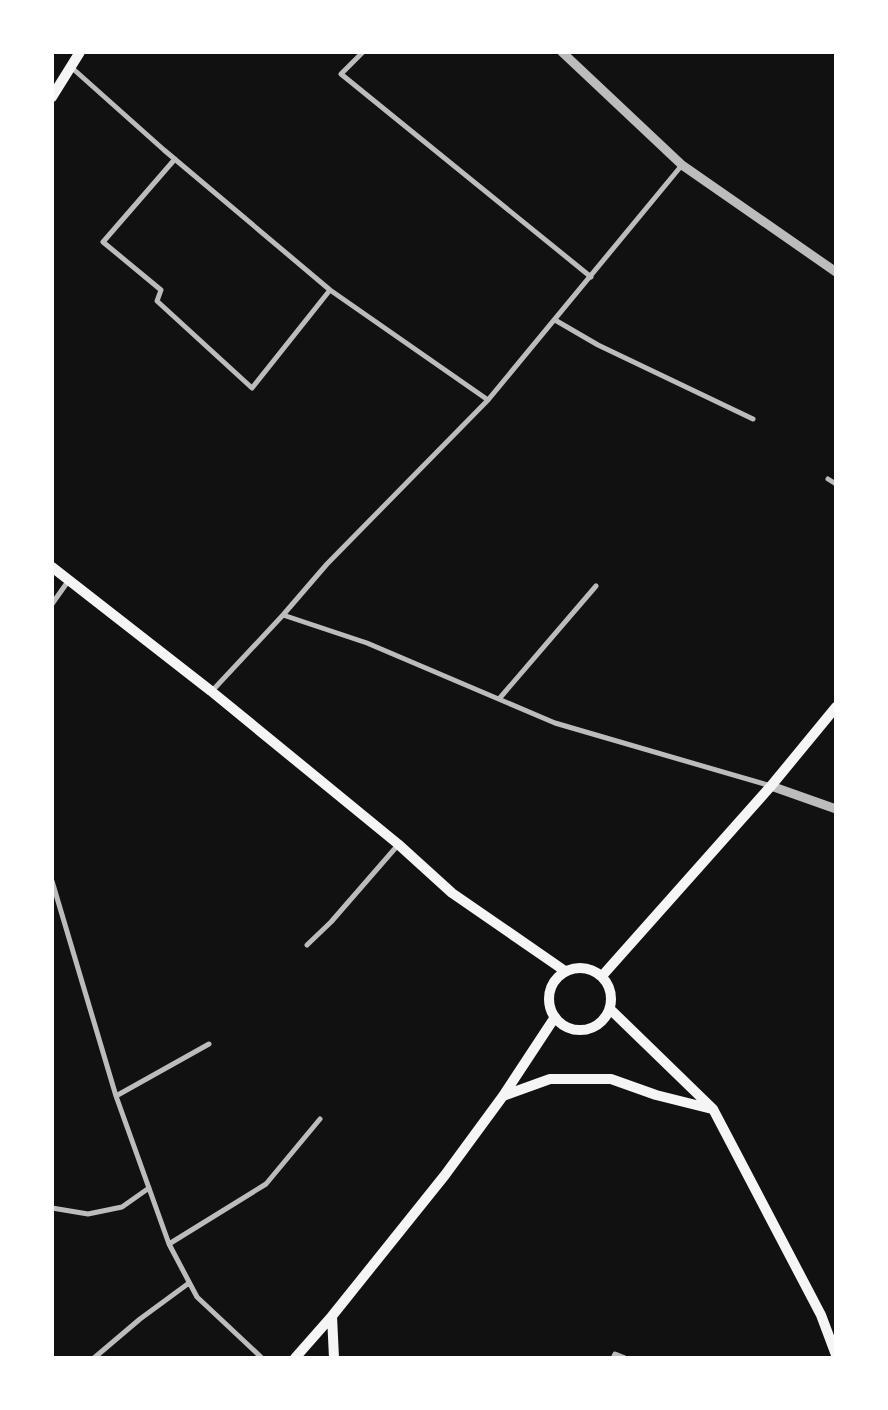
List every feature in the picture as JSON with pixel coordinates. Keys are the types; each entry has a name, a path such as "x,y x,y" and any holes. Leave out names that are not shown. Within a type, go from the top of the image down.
{"main road":[{"path":"52,97 80,52"},
{"path":"52,566 211,691 398,844 452,894 565,972"},
{"path":"602,976 771,786 836,707"},
{"path":"584,967 594,970 602,976 610,988 612,1002 605,1019 596,1026 585,1030 573,1030 563,1025 554,1017 550,1009 549,992 552,984 565,972 574,968 584,967"},
{"path":"610,1009 713,1109 821,1315 836,1355"},
{"path":"296,1358 445,1175 503,1096 554,1017"},
{"path":"503,1096 550,1080 610,1080 713,1109"},
{"path":"332,1316 334,1358"}],"street":[{"path":"363,52 341,74 591,276"},
{"path":"562,52 682,165 836,272"},
{"path":"71,67 175,159 330,290 488,400"},
{"path":"175,159 103,242 161,290 157,301 252,388 330,290"},
{"path":"211,691 283,615 327,564 488,400 682,165"},
{"path":"555,320 598,345 753,419"},
{"path":"828,479 836,484"},
{"path":"52,604 69,580"},
{"path":"499,699 596,586"},
{"path":"283,615 367,643 555,723 771,786 836,809"},
{"path":"307,945 331,922 398,844"},
{"path":"52,881 116,1096 169,1244 197,1298 262,1358"},
{"path":"116,1096 209,1044"},
{"path":"169,1244 266,1184 320,1119"},
{"path":"52,1208 88,1214 122,1207 149,1188"},
{"path":"94,1358 140,1319 189,1283"},
{"path":"613,1358 615,1354 625,1358"}]}
